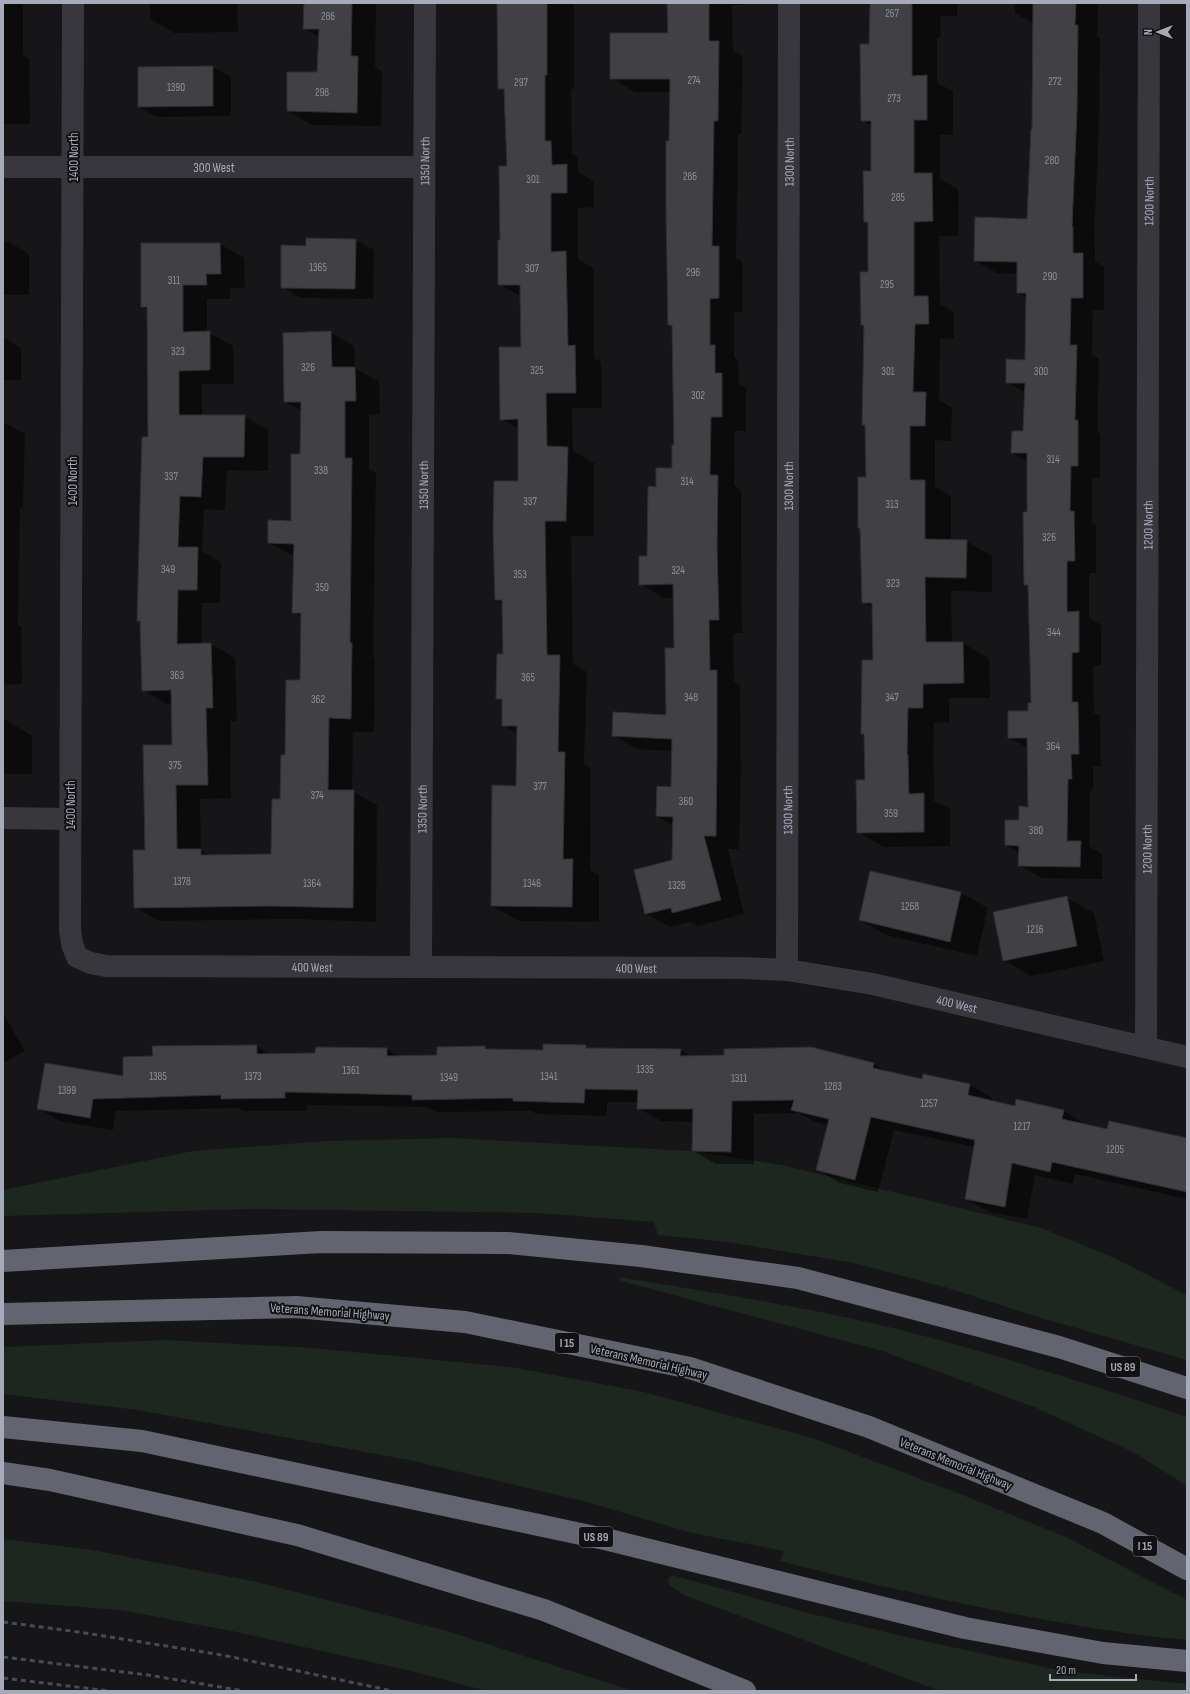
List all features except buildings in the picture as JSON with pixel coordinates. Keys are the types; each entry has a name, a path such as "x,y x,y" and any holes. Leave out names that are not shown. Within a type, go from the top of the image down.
{"highway":[{"name":"US 89","path":"3,1262 321,1242 508,1243 641,1256 798,1278 1059,1346 1187,1388"},
{"name":"Veterans Memorial Highway","path":"3,1314 296,1306 465,1322 690,1368 869,1427 1103,1523 1187,1569"},
{"name":"US 89","path":"3,1427 142,1441 609,1540 965,1628 1103,1653 1187,1661"},
{"path":"3,1473 50,1480 298,1536 544,1610 745,1691"}],"street":[{"name":"1400 North","path":"73,3 70,930 72,944 77,957"},
{"name":"1350 North","path":"421,967 425,3"},
{"name":"1300 North","path":"787,970 789,3"},
{"name":"1200 North","path":"1146,1047 1149,3"},
{"name":"300 West","path":"3,167 424,167"},
{"path":"3,818 70,819"},
{"name":"400 West","path":"77,957 91,963 106,966 743,968 787,970 873,984 1187,1057"}],"shaded area":[{"path":"452,1138 690,1151 782,1165 1042,1228 1114,1258 1187,1295 1187,1360 1031,1315 948,1288 854,1263 728,1242 658,1235 654,1222 537,1213 253,1209 3,1216 3,1190 193,1151 327,1141"},
{"path":"619,1277 788,1306 889,1327 1039,1369 1187,1417 1187,1486 1133,1452 1034,1407 882,1351 621,1281"},
{"path":"165,1340 312,1348 511,1367 644,1392 813,1438 960,1494 1066,1537 1187,1600 1187,1640 1111,1631 1060,1622 984,1608 882,1586 780,1561 784,1551 692,1533 583,1501 409,1460 138,1410 3,1394 3,1347"},
{"path":"3,1539 92,1550 257,1582 447,1631 633,1691 487,1691 411,1671 237,1632 120,1610 3,1601"},
{"path":"672,1575 808,1613 906,1637 1063,1671 1187,1684 1187,1691 940,1691 684,1595 669,1585 668,1579"}],"railway":[{"path":"3,1622 79,1632 222,1655 393,1691"},
{"path":"3,1657 148,1675 244,1691"},
{"path":"3,1678 109,1691"}]}
